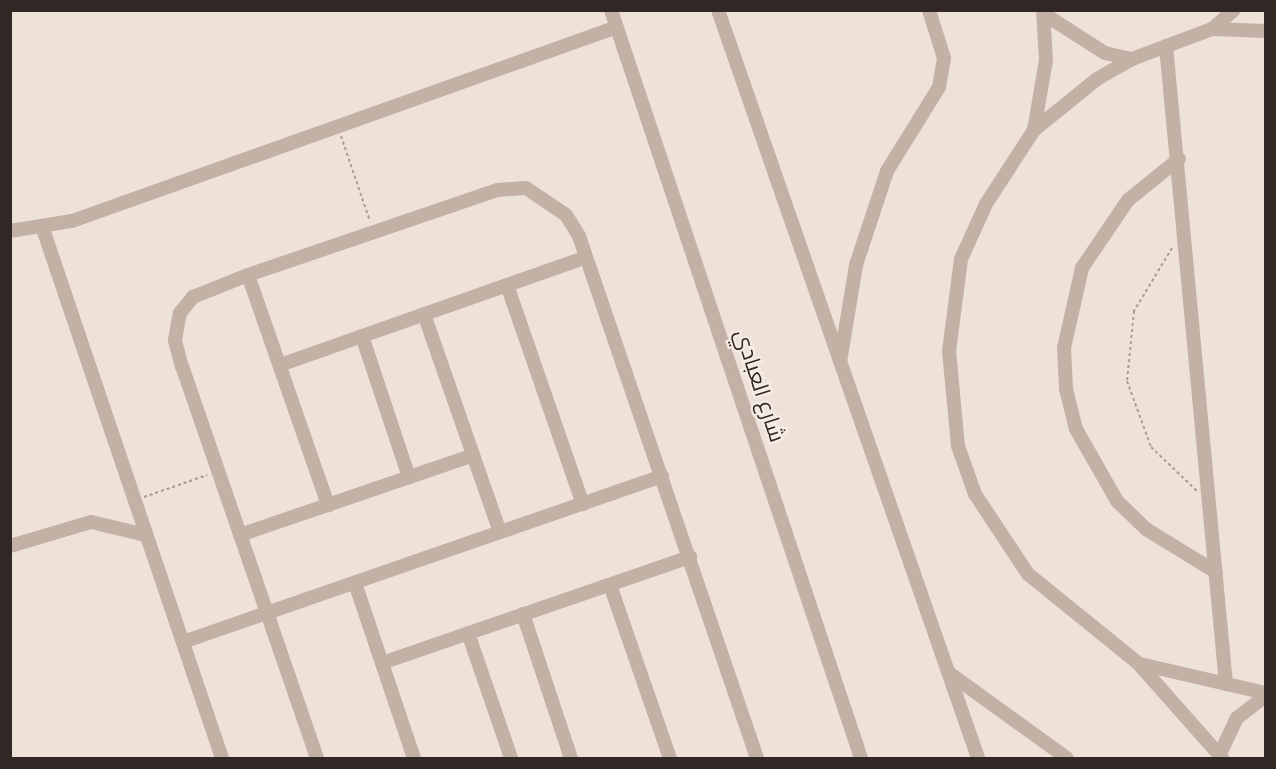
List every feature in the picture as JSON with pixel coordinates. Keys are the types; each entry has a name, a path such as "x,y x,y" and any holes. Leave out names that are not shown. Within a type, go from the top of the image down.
{"street":[{"name":"شارع العبادي","path":"611,10 860,758"},
{"path":"718,10 978,759"},
{"path":"840,363 856,265 887,171 939,87 945,58 929,10"},
{"path":"1234,10 1212,29 1132,59 1089,85 1035,130 986,204 962,259 949,351 958,446 975,494 1028,574 1138,663 1221,757 1237,718 1266,694"},
{"path":"1043,12 1105,54 1132,59"},
{"path":"1035,130 1046,60 1043,12"},
{"path":"10,231 43,230 617,27"},
{"path":"1212,29 1266,31"},
{"path":"1166,46 1179,159 1226,684"},
{"path":"1179,159 1128,200 1082,267 1065,337 1066,389 1093,467 1117,501 1146,529 1216,572"},
{"path":"317,759 175,340 180,313 193,297 248,275 497,190 526,188 566,215 586,257 757,759"},
{"path":"43,230 222,759"},
{"path":"280,365 586,257"},
{"path":"248,275 328,505"},
{"path":"507,285 582,504"},
{"path":"424,314 500,532"},
{"path":"362,336 410,477"},
{"path":"240,535 473,455"},
{"path":"183,642 662,476"},
{"path":"10,546 91,522 146,535"},
{"path":"382,663 690,557"},
{"path":"355,583 414,759"},
{"path":"610,585 670,759"},
{"path":"523,615 570,758"},
{"path":"468,633 511,759"},
{"path":"1138,663 1266,694"},
{"path":"949,673 1066,759"}],"path":[{"path":"337,127 374,232"},
{"path":"1185,232 1149,280 1134,311 1127,381 1151,447 1174,474 1209,500"},
{"path":"135,501 218,471"}]}
